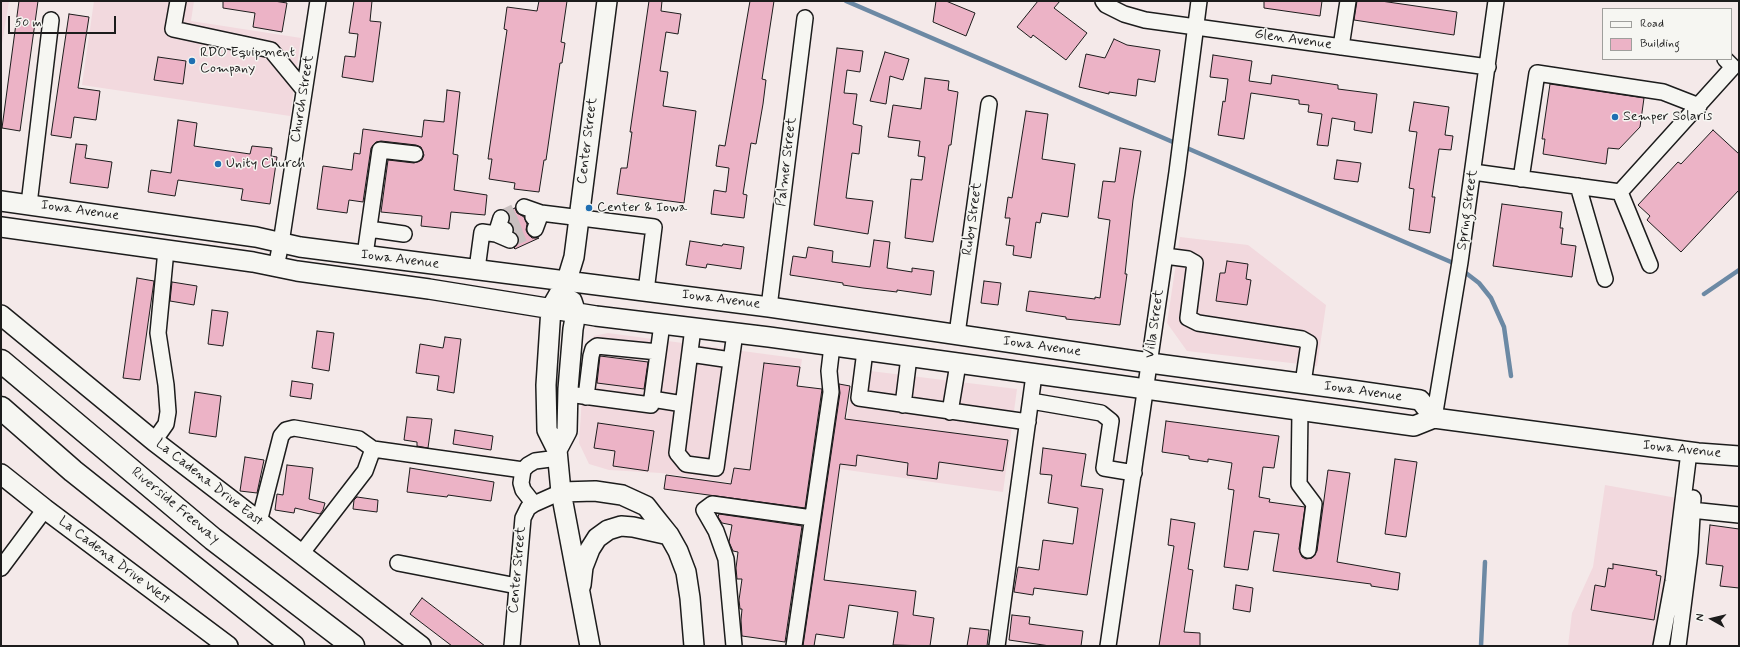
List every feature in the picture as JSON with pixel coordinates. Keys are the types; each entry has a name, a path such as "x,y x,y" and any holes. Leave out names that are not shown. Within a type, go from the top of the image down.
{"highway":[{"name":"Riverside Freeway","path":"1,361 213,539 353,646"},
{"path":"1,408 73,472 293,646"}],"main road":[{"name":"Center Street","path":"590,646 561,492 558,454 547,430 546,385 552,308 567,280 574,257 607,1"},
{"name":"Iowa Avenue","path":"1,201 256,237 300,247 769,307 1150,363 1420,400 1434,418"},
{"name":"Iowa Avenue","path":"1,227 253,262 276,267 552,308 576,313 832,346 1300,411 1414,426 1434,418 1694,453 1739,456"},
{"path":"558,454 567,430 577,395 573,329 576,313 567,280"},
{"name":"La Cadena Drive East","path":"1,315 154,441 421,646"},
{"name":"La Cadena Drive West","path":"1,474 45,509 228,646"},
{"path":"561,492 595,491 622,495 646,506 669,535 678,551 686,572 694,646"},
{"path":"580,594 583,567 590,549 597,538 608,530 621,526 633,527 669,535"}],"street":[{"path":"178,1 173,29 271,50 304,90"},
{"name":"Church Street","path":"276,267 318,1"},
{"name":"Glen Avenue","path":"1104,1 1106,5 1124,14 1145,20 1488,67"},
{"name":"Villa Street","path":"1108,646 1184,124 1199,1"},
{"path":"1341,47 1348,1"},
{"name":"Spring Street","path":"1434,418 1459,268 1496,1"},
{"name":"Palmer Street","path":"769,307 805,18"},
{"path":"29,204 51,20"},
{"path":"1620,192 1699,106 1732,67"},
{"path":"1521,179 1537,73 1663,92 1699,106"},
{"name":"Ruby Street","path":"957,334 989,104"},
{"path":"365,255 380,150 415,154"},
{"path":"1473,172 1620,192"},
{"path":"1578,186 1605,279"},
{"path":"1620,192 1650,265"},
{"path":"533,217 578,218 654,227 646,291"},
{"path":"368,229 404,234"},
{"path":"477,269 482,232 503,230"},
{"path":"154,441 166,424 168,412 166,385 158,333 166,250"},
{"path":"1165,256 1188,259 1195,263 1188,318 1198,323 1302,339 1308,343 1303,383"},
{"path":"658,352 597,346 593,349 577,395 651,405 662,324"},
{"path":"693,328 677,453 686,464 716,468 735,333"},
{"path":"794,646 831,392 829,371 832,346"},
{"path":"864,351 859,398 1028,422"},
{"path":"690,354 731,360"},
{"path":"903,405 909,357"},
{"path":"950,412 958,364"},
{"path":"997,646 1034,375"},
{"path":"652,399 683,404"},
{"path":"1031,402 1102,413 1111,421 1104,468 1134,473"},
{"path":"1300,411 1299,484 1314,504 1308,550"},
{"path":"259,522 281,436 286,430 294,428 359,439 373,449 523,470"},
{"path":"301,554 365,471 373,449"},
{"path":"1678,646 1690,552 1694,453"},
{"path":"1661,646 1694,453"},
{"path":"558,454 535,461 528,465 523,470 521,483 534,504 561,492"},
{"name":"Center Street","path":"512,646 523,518 528,508 534,504"},
{"path":"734,646 726,559 716,531 704,510 712,504 812,518"},
{"path":"1,568 45,509"},
{"path":"1692,510 1739,515"},
{"path":"398,563 517,586"}],"shaded area":[{"path":"1,1 9,1 1,50"},
{"name":"RDO Equipment Company","path":"94,1 194,1 191,21 301,38 290,116 82,85"},
{"path":"1180,237 1248,245 1326,305 1317,366 1187,351 1167,323"},
{"path":"608,333 802,359 783,490 661,473 609,470 589,464 579,443 585,350 594,336"},
{"path":"854,369 1017,389 1003,492 840,469"},
{"path":"1605,485 1688,500 1668,646 1568,646 1572,613 1593,567"}],"building":[{"path":"19,1 38,1 20,131 2,128"},
{"path":"223,1 274,1 287,3 282,32 253,27 255,13 223,8"},
{"path":"354,1 372,1 370,21 381,22 373,82 342,77 345,56 355,57 358,34 349,33"},
{"path":"539,1 567,1 561,42 565,43 562,63 560,63 546,160 544,160 539,192 514,189 515,183 489,179 492,159 488,159 507,30 504,29 507,7 537,11"},
{"path":"649,1 662,1 661,11 681,14 678,34 666,32 660,71 668,72 663,106 696,111 684,203 617,194 621,168 627,168 632,132 630,132"},
{"path":"750,1 774,1 762,79 766,80 763,104 756,144 751,143 743,194 747,195 744,218 711,214 714,190 726,192 729,168 716,166 719,145 725,146"},
{"path":"936,1 946,1 975,13 966,36 933,22"},
{"path":"1038,1 1060,1 1054,8 1087,33 1066,60 1033,35 1031,38 1017,27"},
{"path":"1264,1 1322,1 1320,16 1264,8"},
{"path":"1357,1 1381,1 1457,12 1454,35 1354,20"},
{"path":"69,14 89,17 78,88 100,91 96,120 74,117 71,138 51,135"},
{"path":"1114,39 1127,45 1160,50 1155,82 1138,79 1136,96 1109,92 1109,94 1079,87 1086,54 1105,58"},
{"path":"837,48 863,51 860,72 847,70 844,93 857,94 853,124 862,126 859,154 852,153 846,198 873,201 868,234 814,225"},
{"path":"885,52 909,59 903,80 890,76 886,104 870,101"},
{"path":"1213,55 1252,61 1249,81 1271,84 1272,75 1338,85 1338,89 1377,94 1372,133 1354,130 1355,122 1332,118 1328,146 1317,145 1322,114 1308,112 1309,105 1299,104 1299,100 1251,93 1244,139 1218,135 1228,79 1210,77"},
{"path":"158,57 186,61 183,84 154,80"},
{"path":"925,78 949,81 948,90 958,92 951,145 949,145 933,242 905,238 911,179 922,180 925,157 918,156 920,141 888,137 893,105 921,109"},
{"path":"1550,84 1644,98 1640,127 1619,149 1608,148 1606,164 1543,154 1545,139 1542,139"},
{"path":"447,90 460,92 453,154 458,155 454,190 487,195 485,215 451,212 449,229 421,226 422,216 381,212 388,160 414,163 422,160 424,155 421,147 416,145 381,141 376,142 371,148 363,202 349,200 347,213 317,209 323,166 352,170 354,153 360,154 363,129 422,137 424,120 444,122"},
{"path":"1414,102 1449,107 1445,135 1453,136 1451,150 1439,149 1432,197 1435,197 1430,233 1409,230 1414,189 1409,188 1417,132 1409,131"},
{"path":"1026,111 1048,114 1042,159 1075,164 1068,217 1042,213 1040,223 1036,222 1031,258 1013,255 1014,246 1006,245 1010,218 1005,218 1008,197 1012,198"},
{"path":"178,120 197,123 194,146 250,154 252,146 272,148 271,156 277,157 270,204 241,200 243,189 178,180 175,196 148,192 151,170 171,173"},
{"path":"1713,130 1739,154 1739,190 1681,252 1647,220 1650,216 1638,205 1678,162 1681,164"},
{"path":"76,144 87,145 85,158 112,162 108,188 70,183"},
{"path":"1120,148 1141,151 1133,200 1125,274 1127,274 1120,325 1066,319 1066,317 1026,311 1029,291 1095,299 1095,297 1100,298 1110,220 1098,218 1103,181 1115,182"},
{"path":"1337,160 1361,163 1358,182 1334,179"},
{"path":"1502,204 1562,212 1560,228 1563,228 1561,244 1576,246 1572,277 1493,266"},
{"path":"515,208 517,213 524,217 527,224 526,230 528,234 532,238 539,238 515,249 514,248 519,239 514,232 513,226 509,222 510,216 507,212"},
{"path":"874,240 890,242 887,268 912,272 912,268 934,271 931,295 897,290 897,292 863,288 843,285 843,283 790,275 793,256 806,258 808,247 833,251 832,262 870,267"},
{"path":"690,241 722,246 723,244 744,247 741,269 707,264 706,268 686,265"},
{"path":"1227,261 1248,264 1246,279 1251,280 1247,305 1216,301 1220,273 1225,273"},
{"path":"137,278 154,281 140,380 123,378"},
{"path":"984,281 1001,283 998,305 981,303"},
{"path":"172,282 197,286 194,305 170,301"},
{"path":"212,310 228,312 223,346 208,344"},
{"path":"317,331 334,333 329,371 312,368"},
{"path":"445,337 461,339 454,393 437,390 439,376 416,373 420,344 443,348"},
{"path":"600,356 648,362 644,389 597,383"},
{"path":"764,363 800,367 797,386 822,389 805,508 664,489 666,475 731,484 734,468 750,470"},
{"path":"292,381 313,384 311,399 290,396"},
{"path":"839,384 850,386 845,419 1008,440 1003,471 939,462 937,479 907,475 908,463 857,455 856,466 840,464 824,580 916,591 913,615 934,618 930,646 893,645 898,612 849,605 844,638 816,634 814,646 803,646 840,393"},
{"path":"195,392 221,396 216,437 189,433"},
{"path":"407,417 432,419 428,448 417,446 417,442 404,440"},
{"path":"1166,421 1279,436 1274,468 1263,467 1259,497 1270,499 1269,502 1305,507 1299,549 1302,557 1306,559 1312,558 1317,551 1328,470 1350,473 1337,562 1400,573 1398,590 1371,586 1371,584 1273,571 1279,534 1254,531 1248,570 1224,567 1234,490 1228,489 1232,463 1208,459 1208,462 1189,459 1189,456 1162,452"},
{"path":"598,423 654,431 648,471 613,466 615,451 594,448"},
{"path":"455,430 493,436 491,450 453,444"},
{"path":"1043,448 1086,454 1081,486 1103,489 1087,595 1034,588 1033,595 1014,592 1018,567 1039,570 1043,540 1073,544 1078,508 1048,503 1052,475 1040,474"},
{"path":"245,457 264,460 257,493 240,491"},
{"path":"1395,459 1417,462 1406,537 1385,534"},
{"path":"287,465 313,468 309,499 325,503 320,514 295,508 294,513 275,510 277,494 283,495"},
{"path":"410,468 494,482 491,501 448,495 447,497 407,492"},
{"path":"357,497 378,500 377,512 353,509 354,500"},
{"path":"719,514 802,526 785,642 742,636 742,609 740,609 739,600 742,579 737,579 736,568 738,552 733,551 729,542 732,525 722,523 718,517"},
{"path":"1171,519 1195,523 1188,569 1193,570 1184,632 1200,633 1200,646 1159,646 1174,546 1168,545"},
{"path":"1710,525 1739,529 1739,588 1720,586 1723,566 1706,564"},
{"path":"1613,564 1657,571 1656,575 1661,576 1654,620 1591,610 1595,585 1605,587 1608,568 1613,569"},
{"path":"1236,585 1253,588 1250,612 1233,609"},
{"path":"422,598 485,646 452,646 410,614"},
{"path":"1012,615 1030,617 1029,624 1083,631 1081,646 1050,646 1009,640"},
{"path":"970,628 989,630 987,646 967,646"}],"waterway":[{"path":"846,1 1456,265"},
{"path":"1462,270 1479,283 1491,298 1504,327 1511,376"},
{"path":"1704,294 1739,270"},
{"path":"1481,646 1485,562"}],"tunnel":[{"path":"501,218 524,207"},
{"path":"506,229 530,219"},
{"path":"510,240 535,229"}],"place":[{"name":"RDO Equipment Company","path":"192,61"},
{"name":"Semper Solaris","path":"1615,117"},
{"name":"Unity Church","path":"218,164"},
{"name":"Center & Iowa","path":"589,208"}]}
